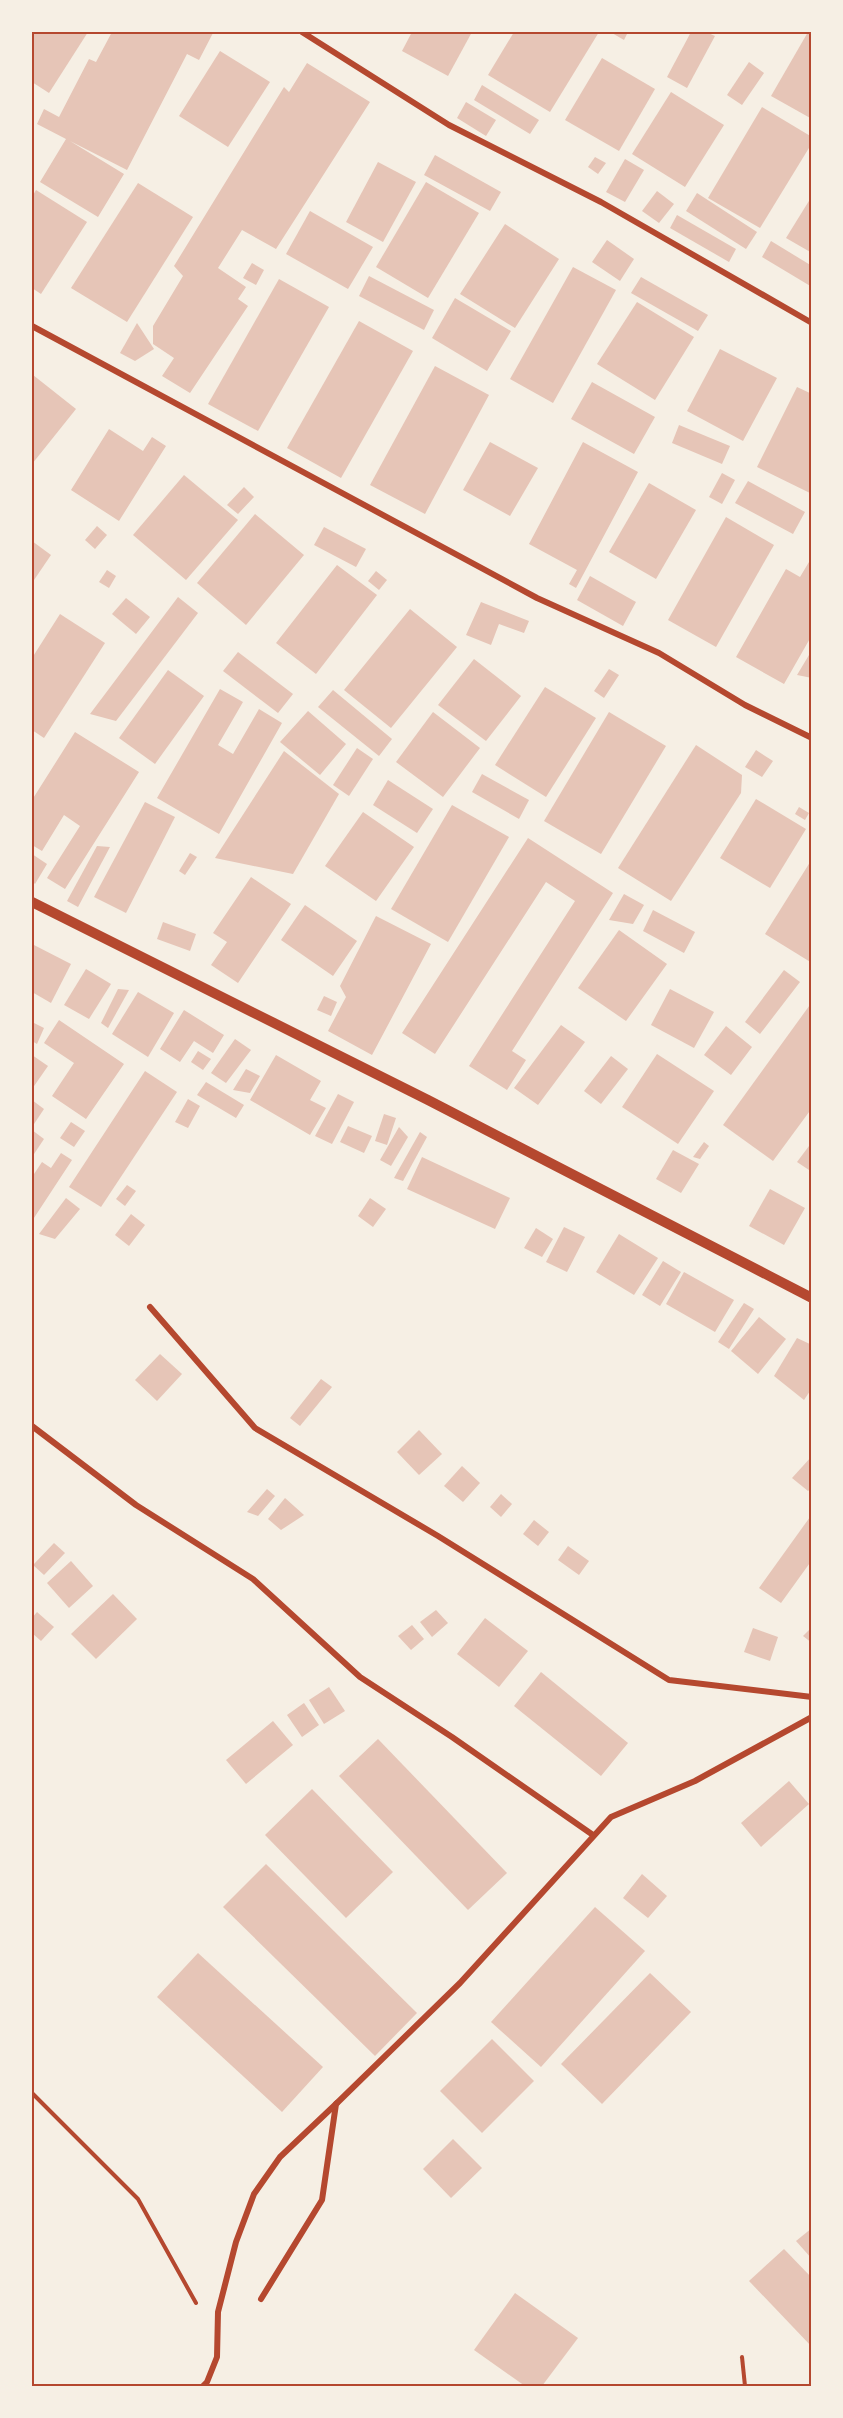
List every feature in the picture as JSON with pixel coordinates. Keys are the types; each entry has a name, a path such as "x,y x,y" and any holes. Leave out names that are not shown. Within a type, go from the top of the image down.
{"street":[{"path":"302,32 449,125 601,202 812,323"},
{"path":"32,326 537,598 659,653 745,705 812,738"},
{"path":"32,902 462,1117 812,1298"},
{"path":"150,1307 255,1428 438,1536 669,1680 812,1697"},
{"path":"32,1426 136,1505 253,1579 360,1677 453,1737 593,1835"},
{"path":"468,1975 611,1817 695,1781 812,1717"},
{"path":"203,2386 207,2382 217,2357 218,2312 236,2242 254,2194 280,2157 424,2024 611,1817"},
{"path":"261,2299 322,2200 336,2104"}],"path":[{"path":"32,2093 138,2199 217,2340"},
{"path":"742,2357 745,2386"}],"building":[{"path":"32,32 88,32 49,93 32,82"},
{"path":"112,32 213,33 199,60 187,54 127,170 70,141 124,174 98,217 40,182 66,139 37,124 44,109 59,117 89,59 96,62"},
{"path":"412,32 472,32 448,76 402,51"},
{"path":"514,32 599,32 550,112 488,75"},
{"path":"613,32 628,32 624,40"},
{"path":"691,32 706,32 715,36 687,88 667,77"},
{"path":"808,32 812,32 812,119 771,96"},
{"path":"220,51 270,82 228,147 179,116"},
{"path":"602,58 655,89 619,151 565,120"},
{"path":"749,62 764,73 742,105 727,95"},
{"path":"307,63 370,102 276,249 242,230 218,268 246,287 238,299 248,306 190,393 162,376 174,358 153,344 153,326 183,276 174,266 284,87 289,92"},
{"path":"482,85 539,120 530,134 474,100"},
{"path":"671,92 724,125 685,187 632,154"},
{"path":"466,102 496,120 486,136 457,118"},
{"path":"762,107 812,137 812,143 760,228 708,198"},
{"path":"435,155 501,192 490,211 424,175"},
{"path":"595,157 606,163 598,174 588,167"},
{"path":"625,159 644,170 625,202 606,192"},
{"path":"378,162 416,182 383,242 346,222"},
{"path":"426,182 479,213 428,298 376,267"},
{"path":"138,183 193,217 127,322 71,288"},
{"path":"36,190 87,222 41,294 32,288 32,197"},
{"path":"657,191 674,204 659,223 642,211"},
{"path":"697,193 757,232 746,249 686,211"},
{"path":"812,196 812,253 786,238"},
{"path":"310,211 373,247 348,289 286,254"},
{"path":"677,215 736,249 729,262 670,228"},
{"path":"505,224 559,259 515,328 460,294"},
{"path":"607,240 634,259 620,281 592,262"},
{"path":"771,241 812,266 812,287 762,257"},
{"path":"252,263 264,270 256,285 243,278"},
{"path":"573,267 616,290 553,403 510,379"},
{"path":"369,276 434,310 424,330 359,296"},
{"path":"641,277 708,315 698,331 631,293"},
{"path":"279,279 329,307 258,431 208,404"},
{"path":"455,298 511,331 487,371 432,338"},
{"path":"637,302 694,337 655,400 597,364"},
{"path":"359,321 413,351 341,478 287,448"},
{"path":"137,323 154,349 135,361 120,353"},
{"path":"720,349 777,378 743,441 687,411"},
{"path":"435,366 489,395 425,514 370,485"},
{"path":"33,375 76,409 32,464 32,377"},
{"path":"592,382 655,417 634,454 571,419"},
{"path":"797,387 812,394 812,494 757,467"},
{"path":"679,425 730,446 722,464 672,443"},
{"path":"109,429 143,451 152,437 166,446 119,521 71,490"},
{"path":"490,442 538,468 510,516 463,490"},
{"path":"583,442 638,472 576,588 569,584 577,570 529,544"},
{"path":"722,473 735,480 722,504 709,497"},
{"path":"184,475 238,520 186,580 133,535"},
{"path":"748,481 805,512 793,534 735,503"},
{"path":"649,483 696,510 656,579 609,552"},
{"path":"244,487 254,497 238,514 227,505"},
{"path":"255,514 304,555 246,625 197,583"},
{"path":"726,517 774,545 716,647 668,620"},
{"path":"97,526 107,535 95,549 85,540"},
{"path":"324,527 366,549 356,567 314,545"},
{"path":"32,541 51,555 32,583"},
{"path":"809,562 812,563 812,635 784,684 736,657 786,569 800,577"},
{"path":"337,565 377,595 316,674 276,643"},
{"path":"107,570 116,576 109,588 99,582"},
{"path":"376,571 387,580 379,590 368,581"},
{"path":"590,576 636,602 623,626 577,600"},
{"path":"178,597 198,613 116,721 90,714"},
{"path":"126,598 150,617 136,634 112,614"},
{"path":"481,602 529,621 524,633 499,624 491,645 466,635"},
{"path":"410,609 457,647 391,728 344,690"},
{"path":"60,614 105,643 44,738 32,730 32,658"},
{"path":"812,650 812,678 797,675"},
{"path":"238,652 293,694 278,713 223,671"},
{"path":"474,659 521,696 486,741 438,705"},
{"path":"609,669 619,675 604,698 594,691"},
{"path":"168,670 204,696 155,764 119,738"},
{"path":"545,687 596,718 546,797 495,765"},
{"path":"220,689 243,702 218,745 233,754 259,709 282,723 219,834 157,798"},
{"path":"333,690 392,739 379,756 318,707"},
{"path":"308,711 346,744 320,775 280,742"},
{"path":"433,712 480,748 443,797 396,762"},
{"path":"609,712 666,746 601,854 544,821"},
{"path":"75,732 139,772 65,889 47,878 80,826 64,815 42,851 32,845 32,800"},
{"path":"696,745 742,775 741,793 671,901 618,868"},
{"path":"357,748 373,759 349,796 333,785"},
{"path":"756,750 773,761 762,777 745,767"},
{"path":"284,751 339,794 293,874 215,858"},
{"path":"482,774 529,800 519,819 472,792"},
{"path":"388,780 433,809 417,833 373,805"},
{"path":"756,799 806,829 770,888 720,858"},
{"path":"145,802 175,817 126,913 94,897"},
{"path":"452,805 509,837 448,942 391,909"},
{"path":"799,807 809,813 805,820 795,814"},
{"path":"363,812 414,847 376,901 325,866"},
{"path":"528,838 613,893 512,1051 526,1060 507,1090 469,1066 575,901 546,882 435,1054 402,1033"},
{"path":"97,846 110,847 78,907 67,901"},
{"path":"190,853 197,857 185,875 179,871"},
{"path":"32,854 47,864 35,884 32,881"},
{"path":"812,859 812,963 765,934"},
{"path":"251,877 291,904 238,983 211,965 227,942 213,933"},
{"path":"624,894 644,905 633,924 609,920"},
{"path":"305,905 357,941 333,976 281,940"},
{"path":"653,910 695,932 684,953 643,931"},
{"path":"376,916 431,944 372,1055 328,1031 346,997 340,986"},
{"path":"163,922 196,934 190,951 157,939"},
{"path":"619,930 667,964 626,1021 578,988"},
{"path":"32,944 71,964 51,1003 32,992"},
{"path":"86,969 111,984 89,1019 64,1005"},
{"path":"784,970 800,982 760,1034 745,1022"},
{"path":"118,989 129,990 108,1028 101,1023"},
{"path":"670,989 714,1012 694,1048 651,1025"},
{"path":"138,992 174,1013 148,1057 112,1034"},
{"path":"324,996 337,1002 331,1016 317,1010"},
{"path":"812,1002 812,1108 773,1161 723,1125"},
{"path":"184,1010 224,1035 213,1053 194,1041 180,1062 160,1049"},
{"path":"59,1020 124,1064 86,1119 52,1096 74,1063 44,1043"},
{"path":"32,1022 44,1028 37,1044 32,1041"},
{"path":"561,1025 585,1042 538,1105 514,1088"},
{"path":"726,1026 752,1047 731,1075 704,1055"},
{"path":"235,1039 251,1050 226,1083 211,1073"},
{"path":"198,1051 211,1059 203,1070 191,1062"},
{"path":"657,1054 714,1091 678,1144 622,1107"},
{"path":"32,1055 48,1066 32,1089"},
{"path":"276,1055 321,1081 310,1100 326,1108 310,1135 250,1100"},
{"path":"611,1056 628,1069 601,1104 584,1091"},
{"path":"246,1069 260,1076 250,1093 233,1090"},
{"path":"145,1071 177,1092 101,1207 69,1187"},
{"path":"206,1082 244,1105 236,1118 197,1095"},
{"path":"338,1094 354,1102 332,1144 315,1136"},
{"path":"188,1099 200,1106 188,1128 175,1122"},
{"path":"32,1100 44,1109 32,1127"},
{"path":"384,1114 396,1118 387,1145 375,1141"},
{"path":"71,1122 85,1131 74,1147 60,1138"},
{"path":"348,1126 372,1136 364,1153 340,1142"},
{"path":"399,1127 408,1137 391,1166 380,1160"},
{"path":"32,1130 44,1139 32,1157"},
{"path":"420,1132 427,1137 403,1181 394,1178"},
{"path":"704,1142 709,1146 700,1159 693,1157"},
{"path":"812,1142 812,1172 797,1162"},
{"path":"673,1150 699,1164 681,1193 656,1179"},
{"path":"61,1153 72,1160 32,1221 32,1177 42,1162 51,1168"},
{"path":"422,1157 510,1198 495,1229 407,1189"},
{"path":"127,1185 136,1191 125,1206 116,1199"},
{"path":"770,1189 805,1208 784,1245 749,1226"},
{"path":"66,1198 80,1209 55,1239 39,1234"},
{"path":"370,1198 386,1209 373,1227 358,1216"},
{"path":"131,1214 145,1225 129,1246 115,1235"},
{"path":"564,1227 585,1237 567,1272 546,1262"},
{"path":"536,1228 553,1239 542,1257 524,1248"},
{"path":"619,1234 658,1258 634,1295 596,1272"},
{"path":"663,1261 681,1272 660,1306 642,1295"},
{"path":"684,1272 734,1300 715,1332 666,1304"},
{"path":"744,1303 754,1309 729,1349 718,1342"},
{"path":"759,1317 786,1339 758,1374 731,1351"},
{"path":"797,1338 812,1345 812,1388 804,1400 774,1376"},
{"path":"160,1354 182,1374 157,1401 135,1380"},
{"path":"321,1379 332,1387 300,1426 290,1418"},
{"path":"419,1430 442,1454 419,1475 397,1452"},
{"path":"812,1456 812,1488 808,1491 792,1478"},
{"path":"462,1466 480,1483 463,1502 444,1486"},
{"path":"267,1489 275,1496 258,1516 247,1512"},
{"path":"501,1494 512,1504 501,1517 490,1507"},
{"path":"285,1498 304,1515 281,1530 268,1519"},
{"path":"810,1517 812,1560 781,1603 759,1588"},
{"path":"534,1520 549,1532 538,1546 523,1534"},
{"path":"54,1543 65,1553 44,1575 33,1565"},
{"path":"568,1546 589,1561 579,1575 558,1560"},
{"path":"71,1561 93,1586 69,1608 47,1583"},
{"path":"113,1594 137,1619 96,1659 71,1634"},
{"path":"436,1610 448,1623 432,1637 420,1622"},
{"path":"37,1612 54,1627 41,1641 32,1633 32,1618"},
{"path":"485,1618 528,1651 499,1687 457,1654"},
{"path":"412,1625 424,1639 411,1650 398,1636"},
{"path":"812,1627 812,1643 803,1636"},
{"path":"753,1628 778,1637 770,1661 744,1652"},
{"path":"541,1672 628,1743 601,1776 514,1706"},
{"path":"329,1687 345,1711 324,1724 309,1700"},
{"path":"304,1703 319,1725 302,1737 287,1715"},
{"path":"273,1721 293,1745 246,1784 226,1760"},
{"path":"378,1739 507,1873 468,1910 339,1776"},
{"path":"789,1781 809,1804 761,1847 741,1823"},
{"path":"312,1789 393,1872 346,1918 265,1835"},
{"path":"266,1864 417,2013 375,2056 223,1907"},
{"path":"642,1874 667,1896 648,1918 623,1898"},
{"path":"595,1907 645,1951 541,2067 491,2022"},
{"path":"198,1953 323,2067 282,2112 157,1997"},
{"path":"650,1973 691,2012 602,2104 561,2064"},
{"path":"492,2039 534,2081 482,2133 440,2091"},
{"path":"453,2139 482,2168 451,2198 423,2169"},
{"path":"812,2228 812,2259 796,2241"},
{"path":"784,2249 812,2278 812,2347 749,2281"},
{"path":"515,2293 578,2338 542,2386 525,2386 474,2350"}]}
